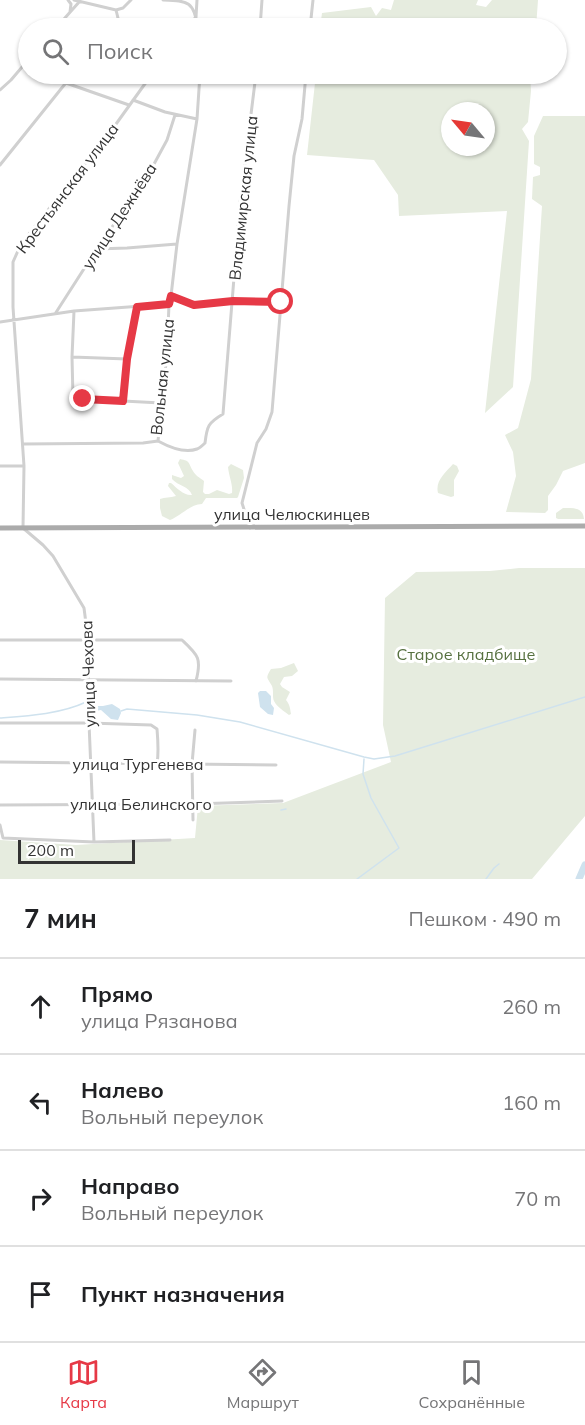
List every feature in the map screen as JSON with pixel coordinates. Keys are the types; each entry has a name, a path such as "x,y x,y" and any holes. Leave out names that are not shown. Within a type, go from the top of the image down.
{"main road":[{"name":"улица Челюскинцев","path":"0,528 585,526"}],"street":[{"path":"68,0 71,4 70,12"},
{"path":"74,0 116,10 123,9 131,0"},
{"path":"163,0 182,1 191,5 196,17"},
{"path":"196,17 197,0"},
{"path":"261,18 262,0"},
{"path":"311,18 312,0"},
{"path":"65,18 80,1"},
{"path":"116,10 118,18"},
{"path":"0,90 18,72"},
{"path":"0,165 64,84"},
{"path":"71,84 129,105"},
{"name":"Крестьянская улица","path":"23,528 24,466 13,307 13,262 21,244 111,131 144,84"},
{"name":"Вольная улица","path":"23,444 159,441 169,304 197,119 199,84"},
{"name":"Владимирская улица","path":"159,441 172,448 197,449 205,443 211,421 223,414 240,203 255,84"},
{"path":"250,528 242,503 257,443 266,429 272,412 294,156 302,119 305,84"},
{"path":"132,100 175,115 197,119"},
{"name":"улица Дежнёва","path":"55,314 96,249 147,177 167,140 175,115"},
{"path":"96,249 177,244"},
{"path":"171,296 194,305 233,301 281,302"},
{"path":"0,322 55,314 169,304"},
{"path":"123,401 127,359 137,307"},
{"path":"74,312 73,398 161,403"},
{"path":"72,357 127,359"},
{"path":"0,466 24,466"},
{"name":"улица Чехова","path":"23,528 53,556 84,608 88,639 94,842"},
{"path":"0,640 182,640 196,653 200,667 196,681"},
{"path":"0,679 231,681"},
{"path":"0,723 151,725 155,727 158,738 156,764"},
{"path":"193,820 192,764 195,730"},
{"name":"улица Тургенева","path":"0,762 276,765"},
{"name":"улица Белинского","path":"0,805 282,801"},
{"path":"0,825 3,838 94,842 170,840"}],"green space":[{"path":"394,0 478,0 476,5 486,7 492,0 538,0 537,18 321,18 322,13 371,7 376,16 382,8 391,10"},
{"path":"315,84 531,84 528,122 522,129 529,141 513,387 485,413 507,211 399,216 398,195 374,160 307,155"},
{"path":"543,116 585,116 585,463 563,471 548,496 548,510 545,513 506,512 516,476 513,452 505,435 518,428 531,379 542,206 532,199 533,177 540,175 540,167 534,164 534,136"},
{"path":"180,459 188,462 195,474 204,481 203,492 205,494 217,490 232,493 228,467 231,464 243,470 244,478 238,497 206,498 202,504 193,506 170,520 162,516 160,499 176,496 168,486 169,483 183,493 192,495 172,479 172,475 181,478 184,476 178,463"},
{"path":"453,464 459,471 454,480 454,496 451,497 438,493 437,489 441,477"},
{"path":"563,508 580,510 584,519 556,518 556,513"},
{"path":"368,515 366,522 313,522 313,516"},
{"name":"Старое кладбище","path":"519,568 585,568 585,816 532,879 0,879 0,840 76,845 195,838 198,806 283,803 391,762 383,725 385,598 416,572 490,571"},
{"path":"294,663 298,671 292,676 284,677 280,684 290,692 286,700 290,708 291,714 289,715 274,701 273,688 267,676 271,669"}],"water":[{"path":"266,691 271,696 273,715 260,707 258,693"},
{"path":"112,704 120,709 118,720 111,719 101,710 96,711 95,708 97,706"}],"waterway":[{"path":"121,711 127,709 197,715 240,722 374,759 395,756 585,697"},
{"path":"0,718 55,712 86,702 95,707"},
{"path":"357,879 399,848 371,798 363,774 364,759"},
{"path":"281,810 286,809"},
{"path":"486,879 499,864"},
{"path":"579,879 585,865"}],"route":[{"path":"83,399 123,401 127,359 137,307 169,304 171,296 194,305 233,301 281,302"}]}
